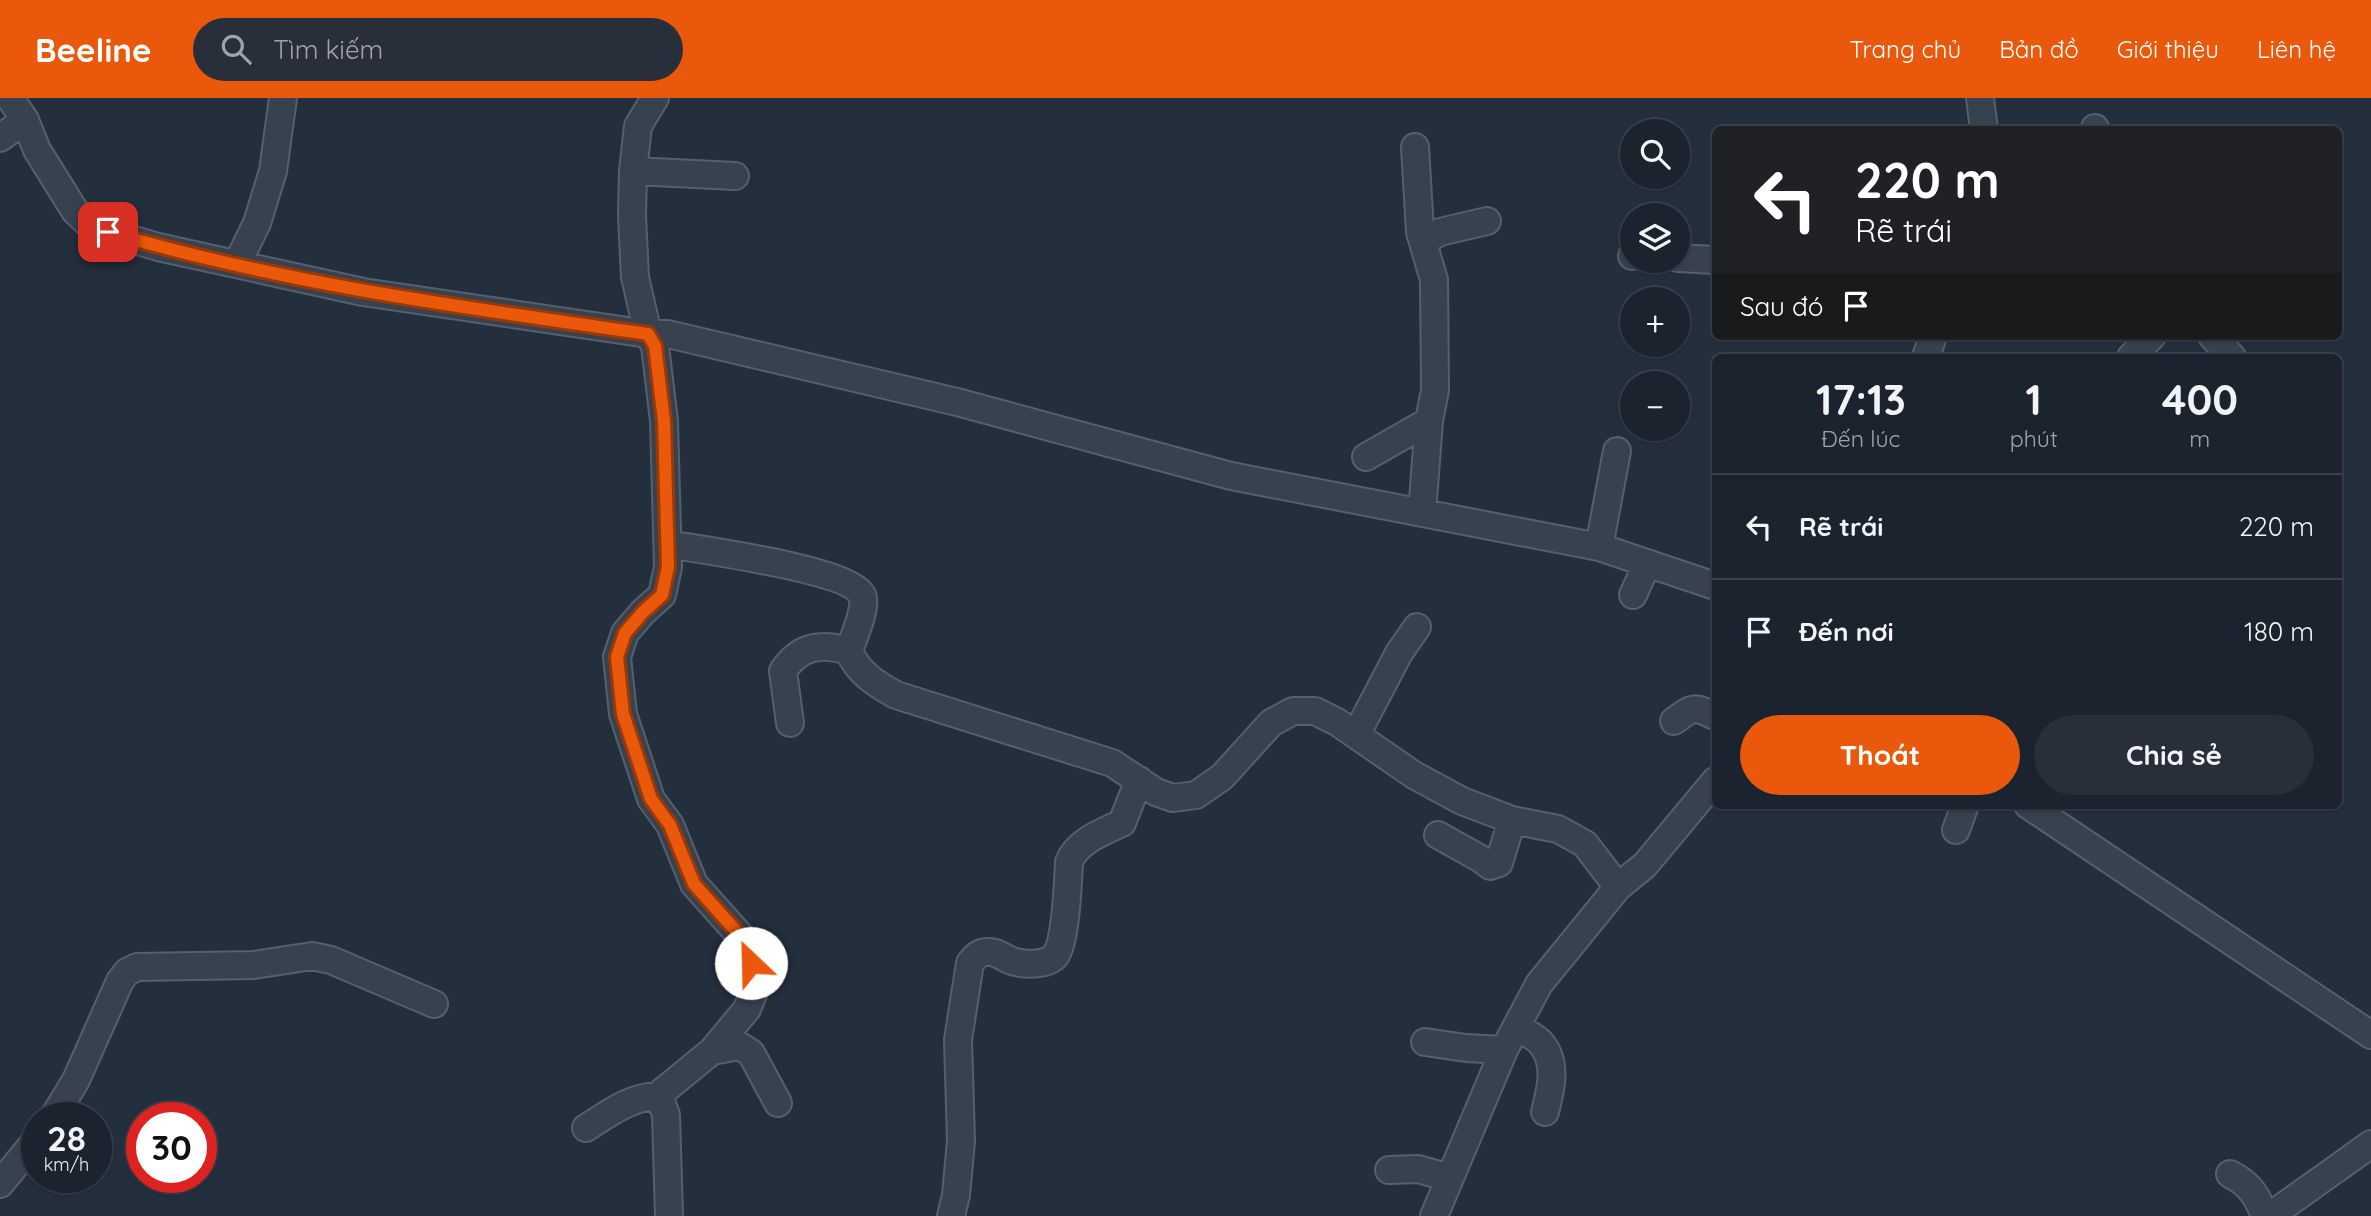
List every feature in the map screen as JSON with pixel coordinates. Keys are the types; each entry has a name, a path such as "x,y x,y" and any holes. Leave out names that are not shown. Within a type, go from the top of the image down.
{"street":[{"path":"10,98 25,120 37,150 75,211 90,225 158,247 363,292 648,334 668,334 957,402 1231,476 1599,547 1712,585"},
{"path":"237,264 257,223 273,171 283,98"},
{"path":"586,1128 622,1105 657,1096 712,1051 747,1009 756,987 744,940 694,884 670,825 651,799 623,714 617,657 625,633 662,595 668,567 664,421 655,346 648,334 635,277 632,216 638,126 655,98"},
{"path":"1980,98 1984,126"},
{"path":"0,138 25,120"},
{"path":"1415,147 1420,232 1434,280 1435,390 1429,421 1422,513"},
{"path":"633,171 735,176"},
{"path":"1424,241 1440,232 1487,221"},
{"path":"1690,259 1712,260"},
{"path":"2134,354 2148,340"},
{"path":"2216,340 2229,354"},
{"path":"1366,457 1429,421"},
{"path":"1599,547 1617,451"},
{"path":"668,544 791,566 847,583 862,594 865,603 849,651 855,665 874,683 896,695 1112,763 1156,792 1173,798 1196,795 1222,777 1271,723 1293,711 1315,711 1337,722 1413,775 1462,801 1512,820 1558,829 1585,844 1618,887"},
{"path":"1633,595 1647,564"},
{"path":"1356,735 1399,653 1417,627"},
{"path":"790,723 783,670 789,661 802,651 829,645 849,651"},
{"path":"1674,721 1688,710 1697,708 1712,715"},
{"path":"951,1216 956,1195 961,1141 958,1040 970,963 985,951 1014,962 1052,960 1061,938 1069,862 1073,853 1080,845 1122,823 1132,804 1139,780"},
{"path":"1434,1216 1504,1050 1539,984 1618,887 1645,866 1712,785"},
{"path":"2045,809 2371,1035"},
{"path":"1438,835 1490,866 1499,863 1512,820"},
{"path":"63,1102 76,1080 120,981 127,972 137,967 254,965 313,956 434,1004"},
{"path":"1516,1027 1541,1043 1552,1065 1552,1088 1545,1112"},
{"path":"1425,1042 1504,1050"},
{"path":"712,1051 740,1046 751,1053 778,1104"},
{"path":"657,1096 666,1115 669,1216"},
{"path":"2230,1174 2245,1181 2267,1216 2371,1144"},
{"path":"0,1184 21,1158"},
{"path":"1389,1170 1418,1169 1450,1178"}],"route":[{"path":"108,232 158,247 363,292 648,334 655,346 664,421 668,567 662,595 625,633 617,657 623,714 651,799 670,825 694,884 744,940 751,963"}]}
